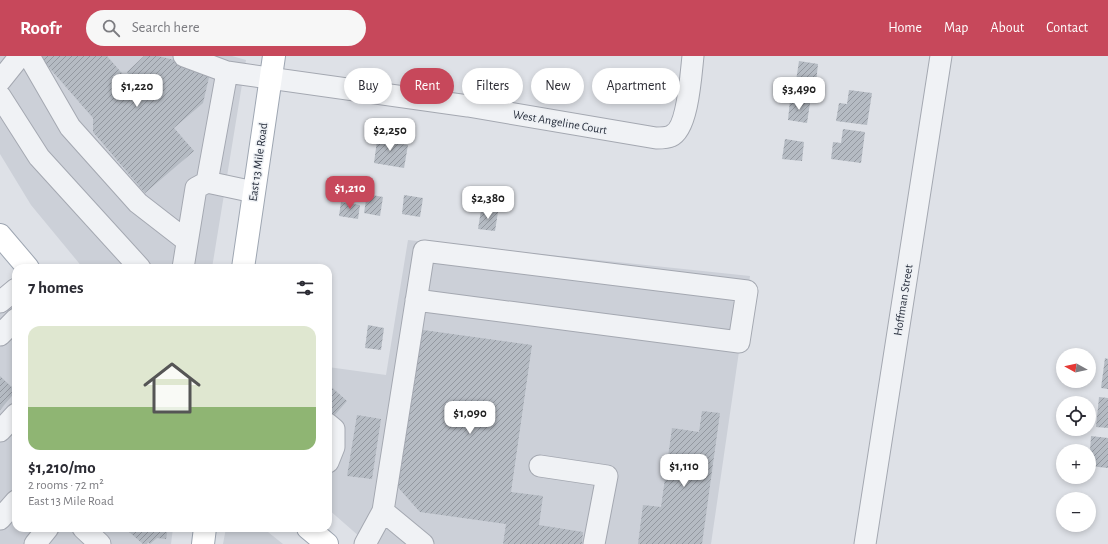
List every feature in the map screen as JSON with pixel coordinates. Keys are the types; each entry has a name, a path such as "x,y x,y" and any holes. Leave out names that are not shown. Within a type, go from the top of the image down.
{"main road":[{"name":"East 13 Mile Road","path":"244,264 274,56"},
{"path":"0,234 25,264"},
{"path":"203,544 204,532"},
{"path":"313,532 325,543"}],"street":[{"path":"0,81 20,56"},
{"path":"29,56 70,127 138,203 187,241"},
{"name":"West Angeline Court","path":"184,56 227,72 468,106 656,138 672,136 678,130 684,118 694,56"},
{"name":"Hoffman Street","path":"865,544 941,56"},
{"path":"207,182 227,72"},
{"path":"0,96 40,157 136,264"},
{"path":"184,264 196,188 207,182 254,192"},
{"path":"365,544 383,511 416,300 424,251 747,291 739,342 416,300"},
{"path":"0,302 12,292"},
{"path":"0,335 12,323"},
{"path":"0,431 12,418"},
{"path":"332,427 334,429 334,447 332,452"},
{"path":"540,466 607,476 594,544"},
{"path":"0,519 12,506"},
{"path":"383,511 423,544"},
{"path":"34,544 44,532"},
{"path":"87,532 100,544"}],"shaded area":[{"path":"0,56 232,56 246,60 213,264 80,264 31,205 0,154"},
{"path":"408,240 750,276 711,544 368,544 332,512 332,368 386,375"},
{"path":"0,291 12,304 12,532 172,532 171,544 0,544"},
{"path":"225,532 268,532 283,544 223,544"}],"building":[{"path":"39,56 107,56 133,86 136,83 127,72 144,56 158,56 211,69 203,103 174,128 194,151 145,193 93,132 93,118"},
{"path":"799,61 818,64 816,83 796,81"},
{"path":"849,90 872,93 867,125 836,121 839,103 847,104"},
{"path":"790,100 810,103 807,123 788,120"},
{"path":"843,129 865,132 861,163 831,159 833,142 841,143"},
{"path":"378,133 394,136 393,143 408,145 404,168 374,163"},
{"path":"785,139 804,142 802,161 782,159"},
{"path":"367,194 383,197 380,216 364,213"},
{"path":"404,195 423,198 420,217 402,214"},
{"path":"341,202 360,205 358,219 339,216"},
{"path":"481,210 498,212 495,231 478,229"},
{"path":"368,325 384,328 381,350 365,348"},
{"path":"416,329 532,345 511,492 543,496 539,525 583,532 582,544 503,544 506,524 420,512 394,483"},
{"path":"1105,358 1108,359 1108,389 1101,388"},
{"path":"0,376 12,387 12,396 0,410"},
{"path":"332,388 347,401 333,417 332,416"},
{"path":"1099,397 1108,398 1108,428 1096,427"},
{"path":"702,411 720,413 702,544 638,544 643,505 661,507 672,428 699,432"},
{"path":"357,415 381,419 372,479 347,476"},
{"path":"1091,436 1108,438 1108,468 1096,467 1096,444 1090,444"},
{"path":"129,532 167,532 166,539 157,538 150,544 148,542 147,544 143,544"}]}
